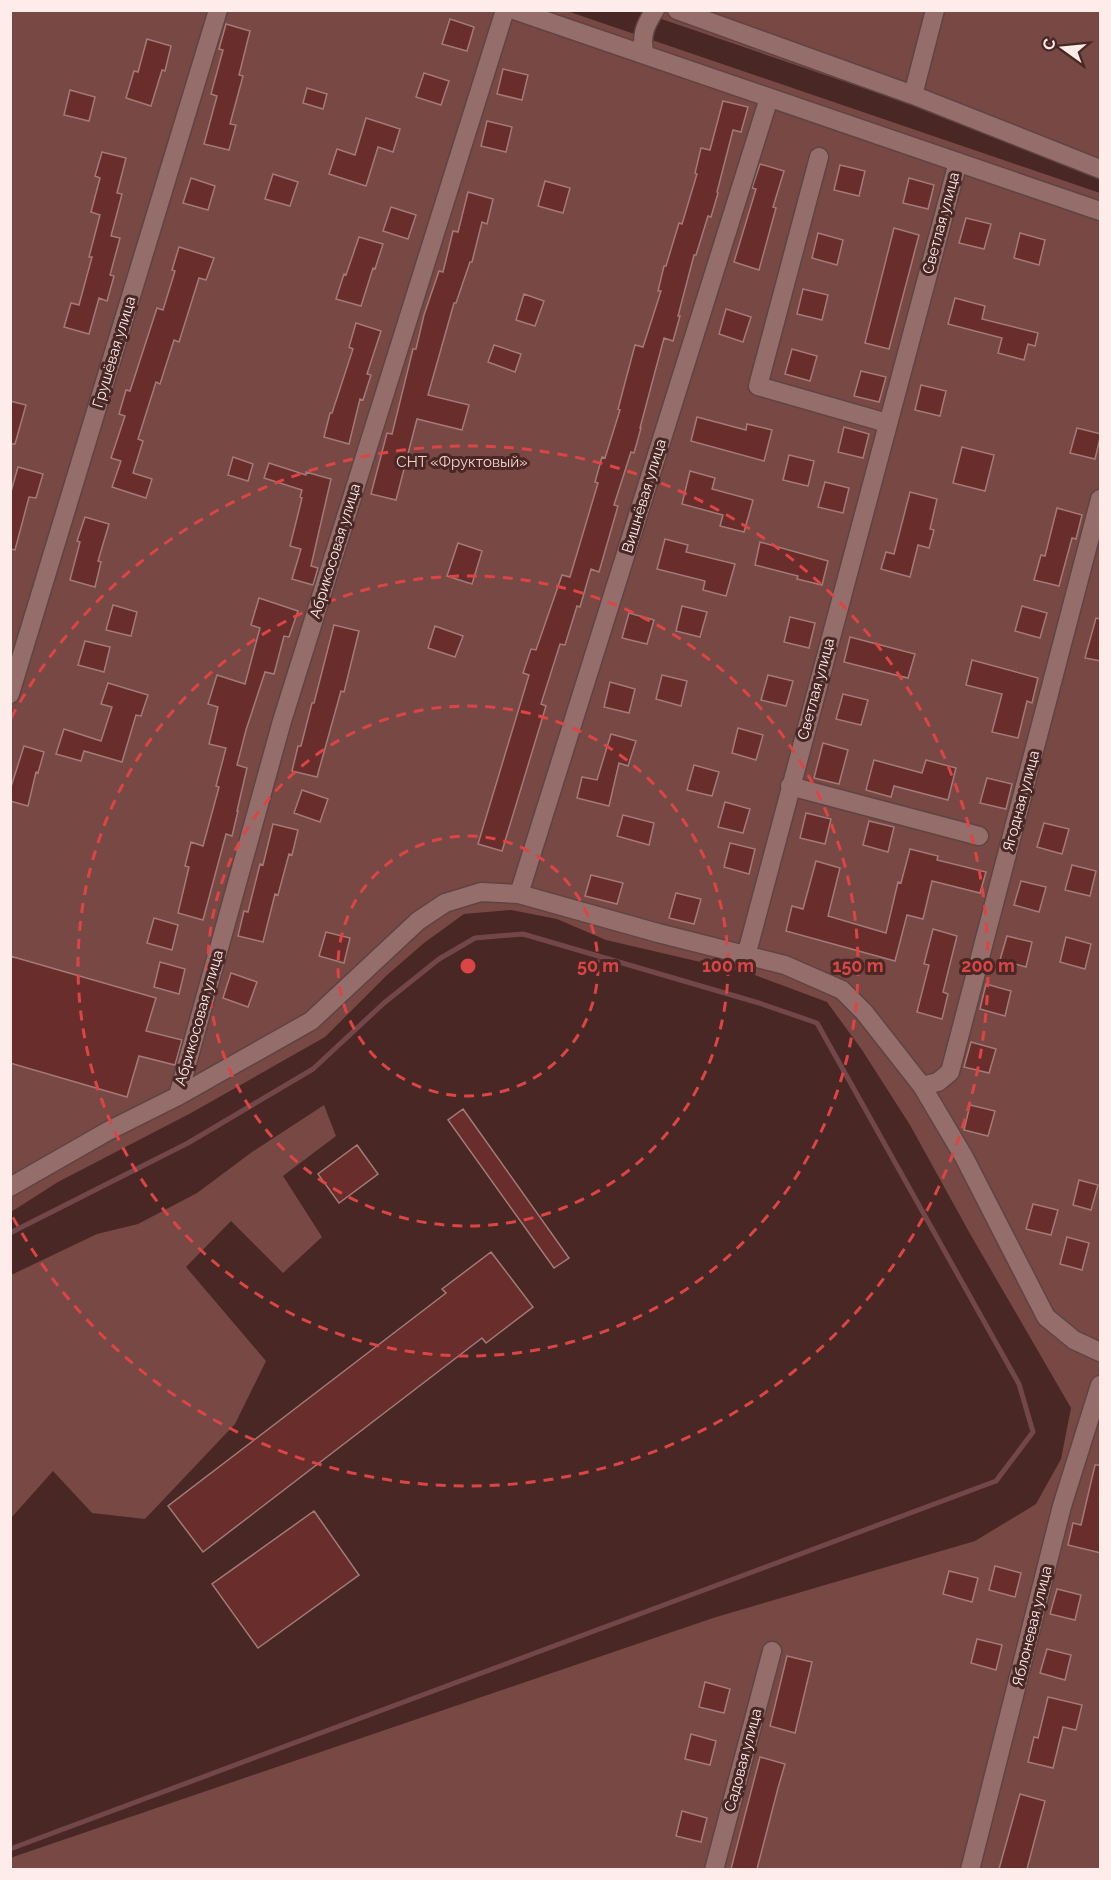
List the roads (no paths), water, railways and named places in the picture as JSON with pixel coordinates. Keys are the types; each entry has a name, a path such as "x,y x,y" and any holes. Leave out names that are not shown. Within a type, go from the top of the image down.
{"street":[{"name":"Грушёвая улица","path":"10,694 218,10"},
{"name":"Абрикосовая улица","path":"178,1096 282,721 505,10"},
{"path":"514,10 1101,211"},
{"path":"645,55 644,28 655,10"},
{"path":"677,10 913,95 1101,169"},
{"path":"913,95 935,10"},
{"name":"Вишнёвая улица","path":"519,894 769,98"},
{"path":"819,158 758,386 887,423"},
{"name":"Светлая улица","path":"746,956 958,162"},
{"name":"Ягодная улица","path":"922,1086 938,1082 950,1072 1101,499"},
{"path":"790,786 979,836"},
{"path":"10,1186 311,1022 418,921 445,903 481,892 519,894 785,965 842,990 864,1011 922,1086 964,1157 1046,1317 1074,1340 1101,1352"},
{"name":"Яблоневая улица","path":"970,1869 1062,1506 1101,1384"},
{"name":"Садовая улица","path":"714,1869 772,1650"}],"waterway":[{"path":"10,1233 188,1143 313,1069 384,1003 439,959 475,938 523,934 759,1003 817,1023 1019,1384 1033,1432 996,1481 10,1849"}],"park label":[{"name":"СНТ «Фруктовый»","path":"462,462"}]}
